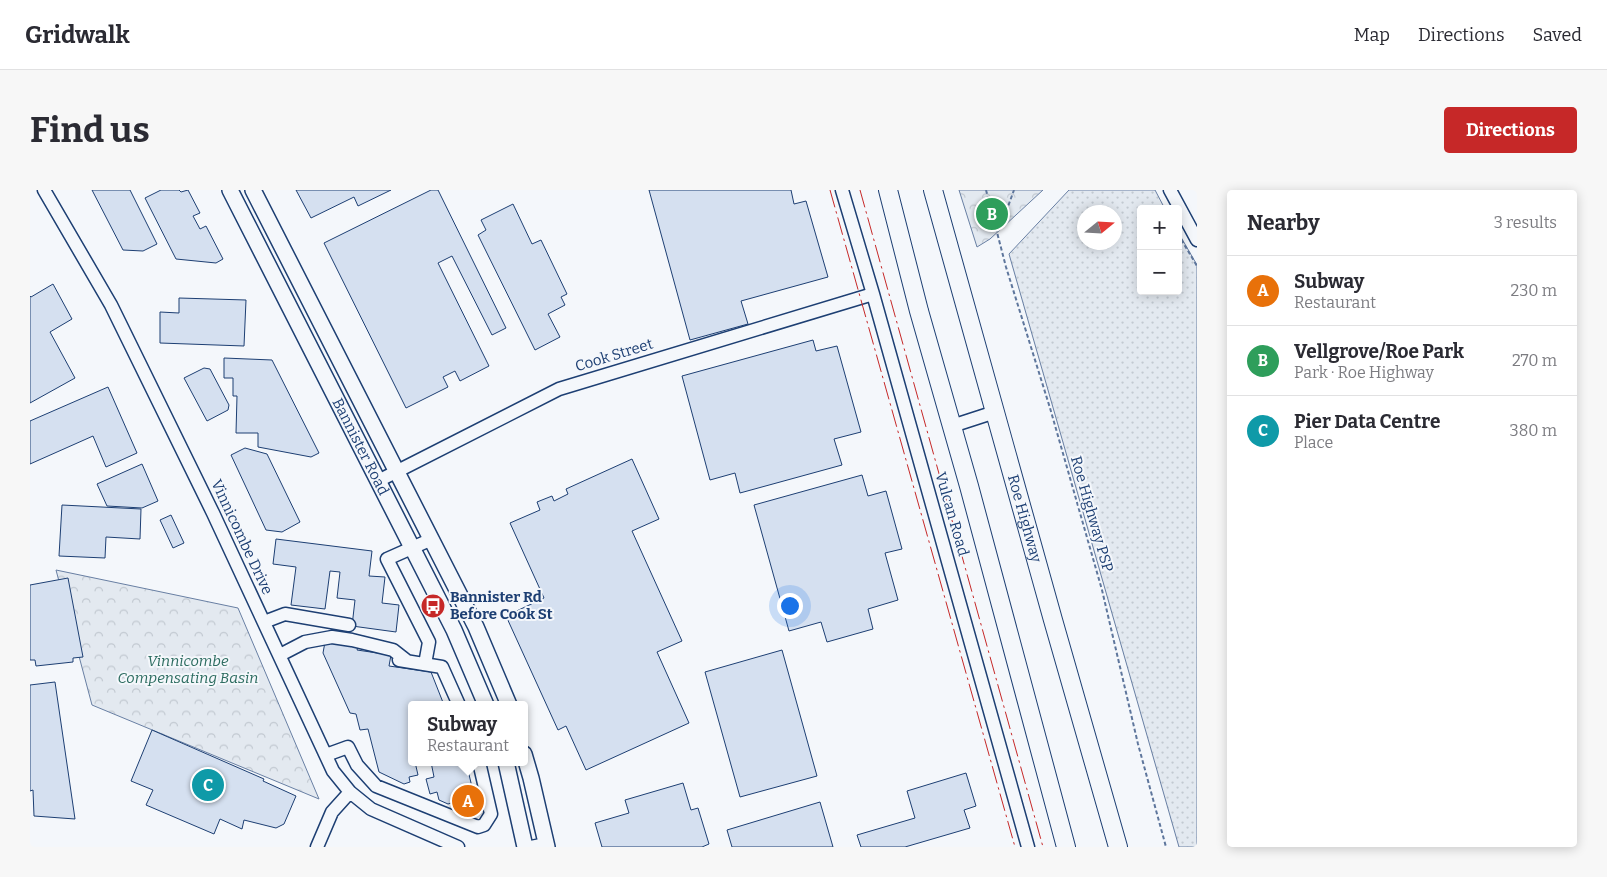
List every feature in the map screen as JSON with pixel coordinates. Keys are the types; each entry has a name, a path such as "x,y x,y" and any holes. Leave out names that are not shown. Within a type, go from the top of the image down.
{"highway":[{"path":"888,190 919,311 1066,847"},
{"name":"Roe Highway","path":"933,190 1118,847"}],"main road":[{"name":"Bannister Road","path":"230,190 454,630 484,701"},
{"name":"Bannister Road","path":"253,190 476,627 506,701"},
{"path":"507,766 525,847"},
{"path":"528,766 547,846"}],"street":[{"name":"Vinnicombe Drive","path":"44,190 111,305 213,513 333,770 350,792 371,809 458,847"},
{"name":"Vulcan Road","path":"842,190 1028,847"},
{"path":"1170,190 1197,240"},
{"name":"Cook Street","path":"378,480 559,389 873,294"},
{"path":"952,426 995,412"},
{"path":"425,664 429,642 387,559 432,540"},
{"path":"264,622 285,614 349,625"},
{"path":"280,654 305,642 332,637 393,650 402,660 442,667 457,701"},
{"path":"326,755 348,747 357,765 376,786 478,827 484,825 491,814 480,766"},
{"path":"317,847 332,812 350,792"},
{"path":"531,847 547,846"}],"path":[{"name":"Roe Highway PSP","path":"986,190 1006,267 1050,408 1102,590 1138,744 1166,847"},
{"path":"996,227 1002,223 1014,190"},
{"path":"1182,241 1197,266"}],"green space":[{"path":"959,190 1043,190 990,239 977,247"},
{"path":"1069,190 1155,190 1163,205 1137,205 1137,295 1182,295 1182,239 1197,265 1197,847 1179,847 1009,254"},
{"name":"Vinnicombe Compensating Basin","path":"56,570 238,608 319,799 92,705"}],"building":[{"path":"92,190 130,190 157,244 143,251 123,250"},
{"path":"161,190 179,190 181,192 188,190 200,213 193,216 200,229 206,226 223,259 216,263 176,259 145,198"},
{"path":"296,190 391,190 358,206 354,197 311,218"},
{"path":"431,190 438,190 506,328 492,335 452,256 438,263 489,366 460,381 455,371 443,377 448,387 406,408 324,243"},
{"path":"649,190 791,190 794,204 806,201 828,277 741,301 748,324 690,340"},
{"path":"513,204 532,244 541,240 567,294 561,297 565,305 548,314 560,337 535,350 478,235 486,230 481,220"},
{"path":"53,284 72,319 50,332 75,378 30,403 30,296"},
{"path":"179,298 246,300 244,346 160,343 160,312 179,313"},
{"path":"813,340 816,351 837,346 861,432 834,439 842,465 740,493 735,473 710,480 682,376"},
{"path":"224,358 272,360 319,453 311,457 258,447 258,433 236,433 237,396 233,396 233,378 224,378"},
{"path":"204,368 210,369 229,405 228,410 207,421 184,378"},
{"path":"108,387 137,453 106,467 93,436 30,464 30,421"},
{"path":"245,448 267,454 300,522 282,532 266,530 231,455"},
{"path":"632,459 659,519 632,531 682,641 657,652 689,723 586,770 566,726 558,730 506,616 544,598 510,523 540,510 537,502 552,496 554,501 568,494 566,489"},
{"path":"142,464 158,501 142,508 107,506 97,484"},
{"path":"862,475 868,496 886,491 902,549 885,553 898,600 868,609 873,629 827,642 821,622 789,631 754,505"},
{"path":"62,505 141,509 140,539 106,537 105,558 59,556"},
{"path":"171,515 184,543 173,548 160,520"},
{"path":"276,539 372,551 369,576 385,577 382,603 399,605 396,632 352,626 355,600 337,598 340,572 330,571 325,609 291,605 296,567 273,564"},
{"path":"68,578 83,657 73,658 73,662 36,666 35,660 30,660 30,585"},
{"path":"325,642 358,647 357,650 391,655 389,666 431,672 442,701 408,701 408,766 416,766 418,775 409,777 410,782 404,784 379,772 368,729 360,730 356,714 350,713 323,653"},
{"path":"782,650 817,776 740,797 705,672"},
{"path":"55,682 75,819 34,816 33,790 30,791 30,685"},
{"path":"152,730 264,779 263,781 296,796 284,824 276,828 244,820 242,829 220,819 214,834 146,805 153,790 131,781"},
{"path":"432,766 467,766 478,812 470,814 456,807 455,802 448,804 439,800 437,792 430,794 426,779 434,777"},
{"path":"966,773 976,806 964,810 970,828 905,847 861,847 857,835 915,818 907,791"},
{"path":"683,783 691,810 698,808 709,844 702,847 602,847 595,823 629,813 625,800"},
{"path":"820,802 833,847 732,847 727,830"}],"power":[{"path":"830,190 1015,847"},
{"path":"860,190 1043,847"}],"place":[{"name":"Vellgrove/Roe Park","path":"992,214"},
{"name":"Bannister Rd Before Cook St","path":"433,606"},
{"name":"Pier Data Centre","path":"208,785"},
{"name":"Subway","path":"468,801"}]}
